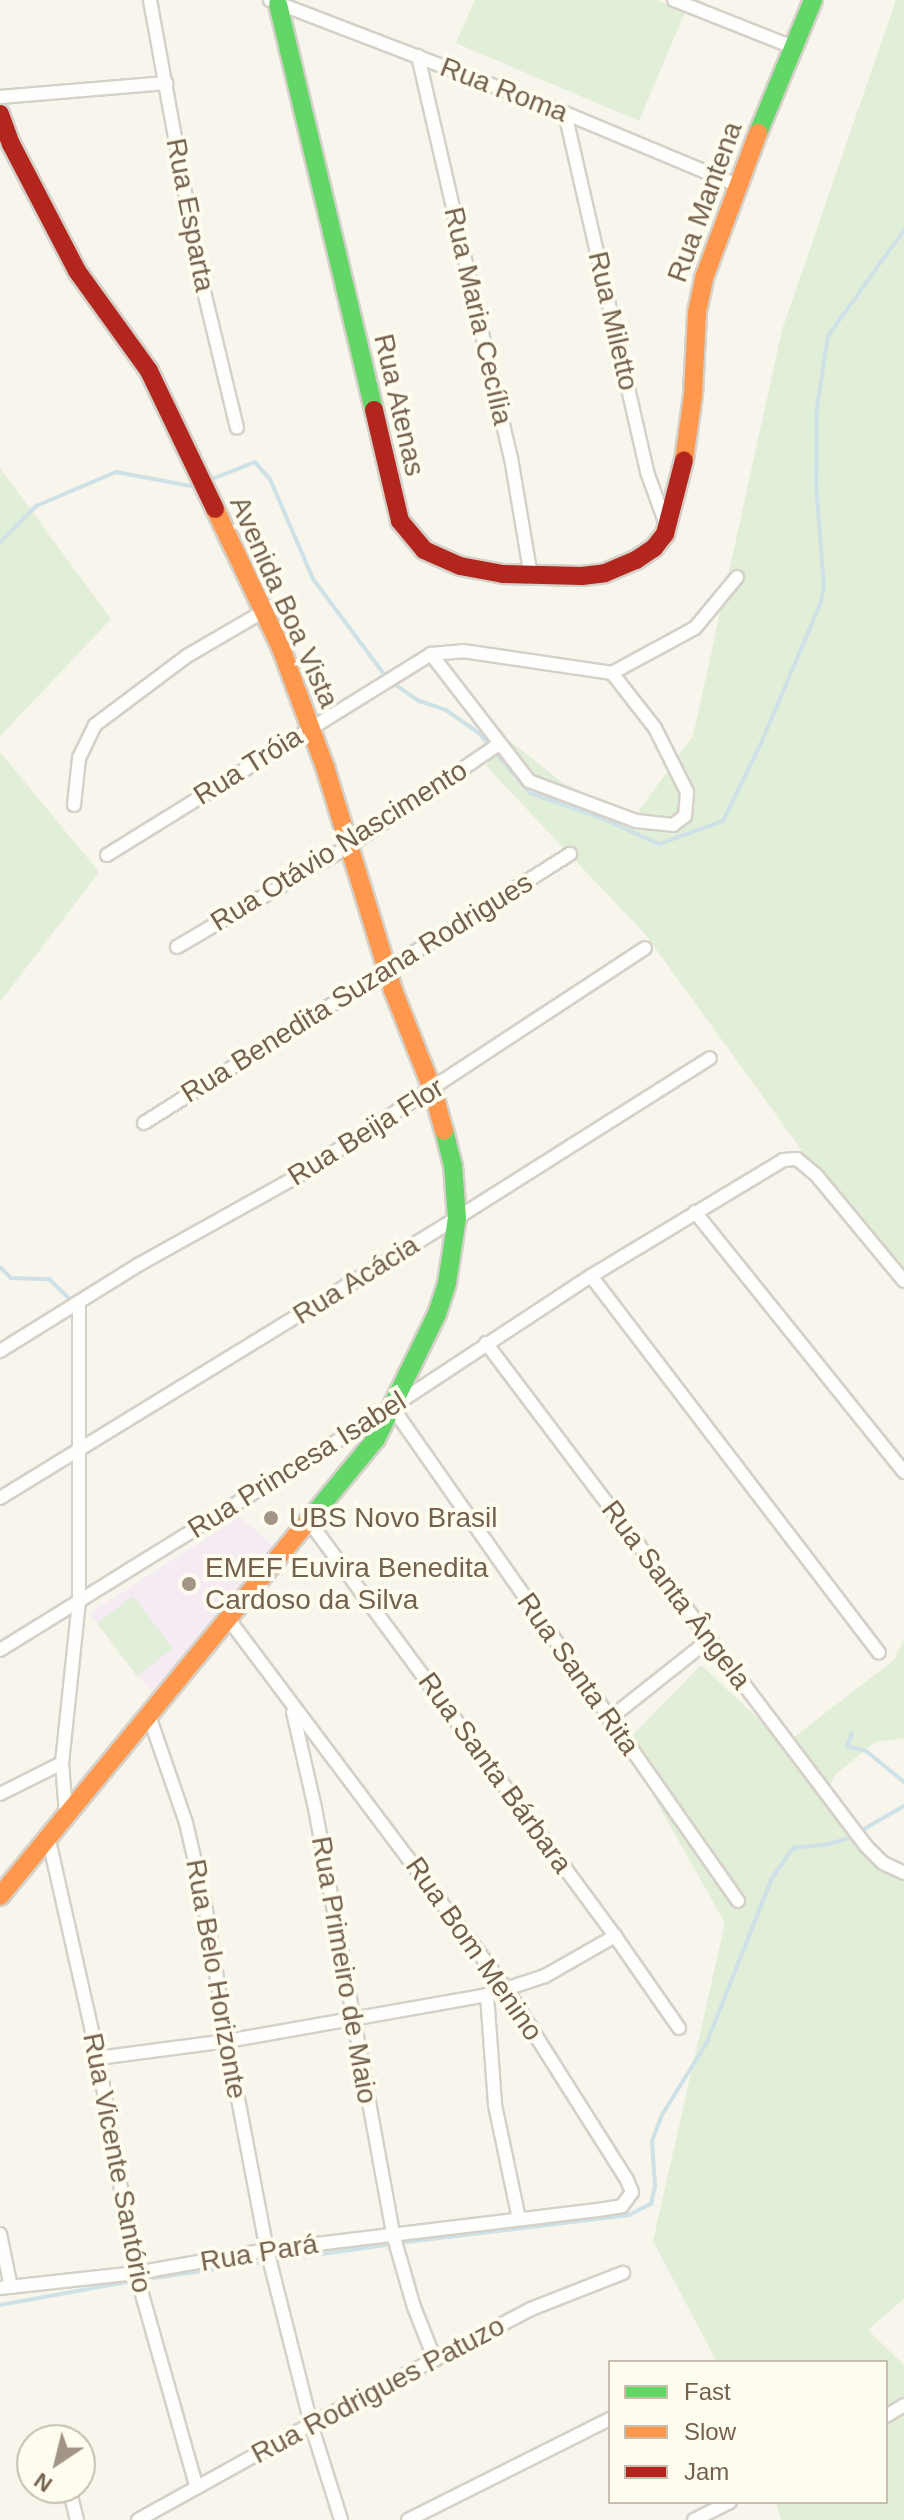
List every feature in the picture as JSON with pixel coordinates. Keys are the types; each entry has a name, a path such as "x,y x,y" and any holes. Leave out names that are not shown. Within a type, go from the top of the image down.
{"street":[{"name":"Rua Esparta","path":"150,0 200,275 237,428"},
{"path":"674,0 795,48"},
{"name":"Rua Mantena","path":"667,527 683,466 693,395 699,300 737,185 813,0"},
{"name":"Rua Roma","path":"274,2 565,113 737,185"},
{"name":"Rua Atenas","path":"274,2 400,521 416,543 445,561 480,571 531,576 582,576 618,568 650,552 667,527"},
{"name":"Rua Maria Cecília","path":"418,56 511,458 531,576"},
{"path":"0,97 166,83"},
{"name":"Rua Miletto","path":"565,113 647,472 667,527"},
{"name":"Avenida Boa Vista","path":"0,114 11,144 77,271 124,332 149,371 264,611 310,726 386,968 433,1091 447,1144 457,1218 452,1261 437,1314 376,1439 0,1896"},
{"path":"431,654 463,651 612,673 688,634 710,614 737,577"},
{"path":"74,805 79,758 95,725 187,656 264,611"},
{"path":"431,654 525,777 540,787 646,824 660,826 679,822 688,801 676,765 655,728 612,673"},
{"name":"Rua Tróia","path":"107,855 310,726 431,654"},
{"name":"Rua Otávio Nascimento","path":"177,947 349,846 499,744"},
{"name":"Rua Benedita Suzana Rodrigues","path":"144,1123 570,854"},
{"name":"Rua Beija Flor","path":"0,1351 298,1176 433,1091 645,948"},
{"name":"Rua Acácia","path":"0,1498 457,1218 710,1058"},
{"name":"Rua Princesa Isabel","path":"0,1650 392,1407 591,1276 783,1160 797,1159 817,1176 904,1281"},
{"path":"695,1212 904,1472"},
{"path":"591,1276 879,1653"},
{"path":"66,1813 62,1763 79,1602 82,1450 79,1302"},
{"name":"Rua Santa Ângela","path":"486,1343 866,1846 883,1863 904,1873"},
{"name":"Rua Santa Rita","path":"392,1407 738,1901"},
{"name":"Rua Santa Bárbara","path":"308,1520 615,1936 679,2028"},
{"name":"Rua Bom Menino","path":"228,1619 507,1990 632,2192 626,2203 617,2207 519,2219"},
{"path":"609,1719 710,1639"},
{"name":"Rua Primeiro de Maio","path":"291,1706 315,1808 393,2234 414,2307 435,2360"},
{"name":"Rua Belo Horizonte","path":"148,1713 186,1823 205,1904 227,2041 267,2250 311,2424 341,2520"},
{"path":"0,1794 62,1763"},
{"name":"Rua Vicente Santório","path":"48,1836 98,2058 136,2273 197,2488"},
{"path":"98,2058 227,2041 487,1995 545,1976 615,1936"},
{"path":"487,1995 496,2114 519,2219"},
{"name":"Rua Pará","path":"6,2288 136,2273 267,2250 519,2219"},
{"path":"0,2234 6,2288"},
{"name":"Rua Rodrigues Patuzo","path":"138,2520 311,2424 531,2309 623,2273"},
{"path":"408,2520 608,2420"},
{"path":"694,2520 726,2504"}],"shaded area":[{"name":"EMEF Euvira Benedita Cardoso da Silva","path":"240,1517 274,1547 154,1696 89,1613"}],"green space":[{"path":"475,0 657,0 685,12 639,121 456,43"},
{"path":"896,0 904,0 904,1291 645,934 486,766 505,737 563,783 635,816 693,736 782,330"},
{"path":"0,468 111,619 0,736"},
{"path":"0,752 99,872 0,1002"},
{"path":"133,1596 173,1649 137,1676 97,1623"},
{"path":"904,1640 904,1738 875,1742 836,1774 828,1789 868,1849 904,1875 904,2299 868,2330 904,2365 904,2403 888,2414 888,2360 716,2360 653,2241 725,1923 624,1744 701,1665 785,1744 894,1660"},
{"path":"904,2411 904,2520 781,2520 777,2504 888,2504 888,2421"}],"waterway":[{"path":"393,683 417,700 446,710 478,732 530,793 599,817 659,844 723,821 762,741 821,602 824,586 816,485 817,407 828,336 904,230"},
{"path":"207,481 255,462 270,479 313,579 386,677"},
{"path":"0,542 36,506 116,472 191,486 198,483"},
{"path":"0,1267 11,1278 49,1279 72,1301"},
{"path":"852,1733 847,1746 866,1751 904,1782"},
{"path":"864,1829 904,1806"},
{"path":"406,2242 629,2215 651,2204 655,2187 652,2141 662,2115 707,2042 772,1878 793,1848 849,1838"},
{"path":"279,2260 386,2245"},
{"path":"153,2278 259,2263"},
{"path":"0,2305 127,2282"}],"traffic: fast":[{"path":"758,133 813,0"},
{"path":"278,4 374,410"},
{"path":"305,1525 376,1439 437,1314 447,1283 457,1218 453,1166 444,1131"}],"traffic: slow":[{"path":"684,460 693,395 697,312 704,278 758,133"},
{"path":"215,509 281,648 325,767 393,990 433,1091 444,1131"},
{"path":"0,1896 305,1525"}],"traffic: jam":[{"path":"0,114 11,144 77,271 149,371 215,509"},
{"path":"374,410 400,521 424,550 460,566 503,574 582,576 605,573 636,560 654,548 665,534 684,460"}],"place":[{"name":"UBS Novo Brasil","path":"271,1518"},
{"name":"EMEF Euvira Benedita Cardoso da Silva","path":"189,1584"}]}
